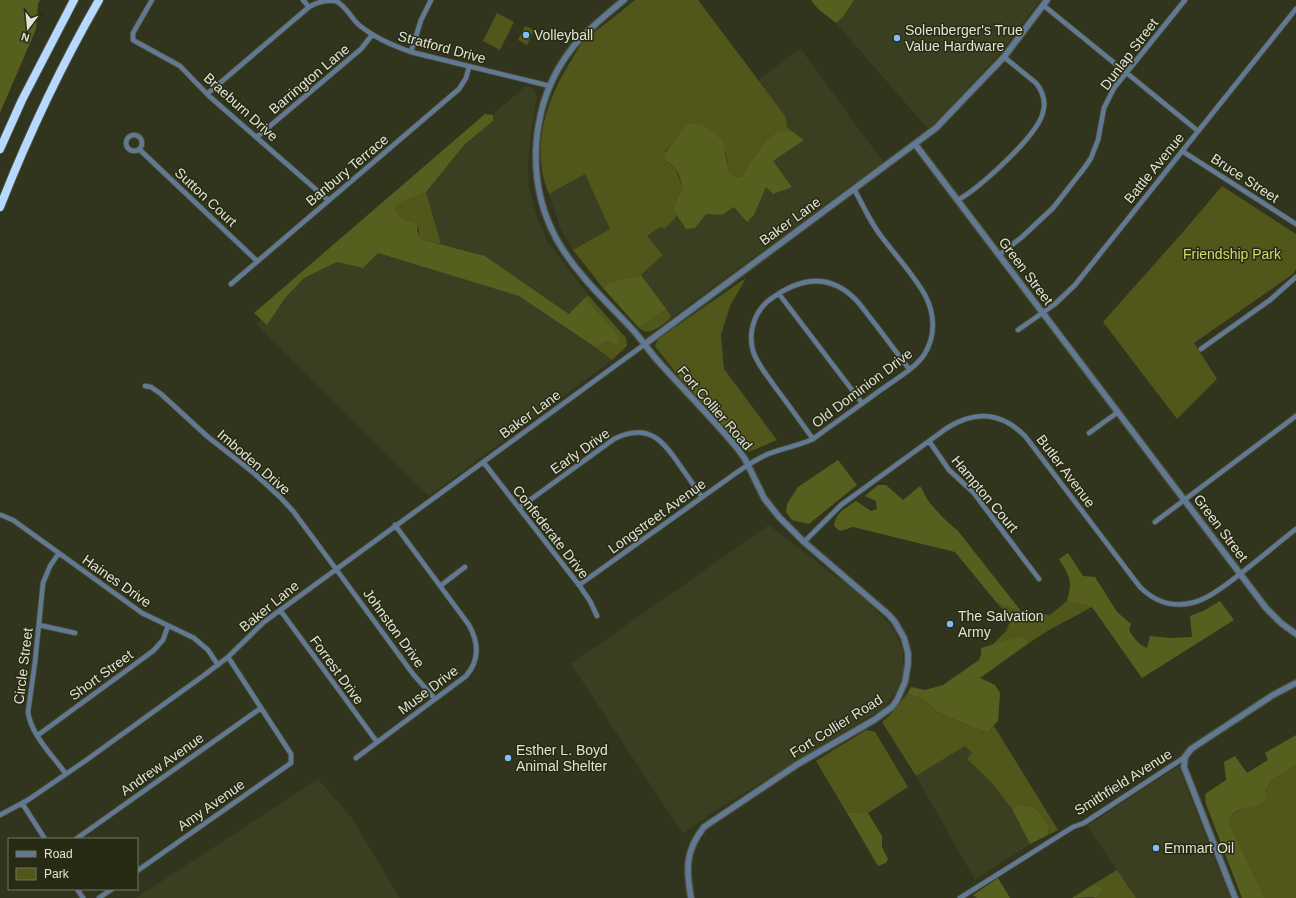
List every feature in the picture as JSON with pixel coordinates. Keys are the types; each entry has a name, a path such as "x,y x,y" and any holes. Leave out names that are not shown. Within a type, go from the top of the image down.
{"highway":[{"path":"0,149 22,100 74,0"},
{"path":"0,207 17,165 49,97 99,0"}],"street":[{"name":"Braeburn Drive","path":"152,0 133,32 132,39 180,66 207,94 328,200"},
{"path":"303,0 310,7"},
{"path":"411,52 421,20 431,0"},
{"name":"Fort Collier Road","path":"624,0 597,22 576,44 563,62 550,86 539,121 536,150 538,182 547,217 557,239 570,260 645,344 657,360 730,439 748,465 771,508 804,542 895,622 904,638 908,653 905,682 897,700 892,707 874,720 798,764 704,827 695,841 688,858 687,878 691,898"},
{"name":"Baker Lane","path":"0,815 22,803 66,774 218,665 264,622 280,610 484,463 915,144 945,119 1004,57 1047,0"},
{"name":"Dunlap Street","path":"999,255 1022,237 1054,208 1085,167 1091,158 1098,140 1104,108 1114,88 1185,0"},
{"name":"Stratford Drive","path":"207,94 310,7 322,1 335,1 343,6 358,25 372,35 411,52 550,86"},
{"path":"1043,5 1198,131"},
{"name":"Battle Avenue","path":"1018,330 1066,295 1077,283 1296,9"},
{"name":"Barrington Lane","path":"257,137 361,48 372,35"},
{"path":"958,200 1010,158 1034,129 1043,114 1044,100 1036,83 1004,57"},
{"name":"Banbury Terrace","path":"231,284 459,90 466,78 470,66"},
{"name":"Green Street","path":"915,144 1273,616 1296,634"},
{"name":"Sutton Court","path":"140,150 257,261"},
{"name":"Bruce Street","path":"1182,151 1296,224"},
{"name":"Old Dominion Drive","path":"748,465 768,454 801,444 812,438 909,369 923,355 931,340 933,323 931,306 920,287 880,235 854,189"},
{"path":"1201,349 1270,300 1296,278"},
{"path":"812,438 761,366 752,346 752,331 757,316 768,302 779,294 792,286 807,281 830,284 846,292 858,302 909,369"},
{"path":"779,294 862,403"},
{"name":"Imboden Drive","path":"145,386 151,387 161,394 208,437 269,487 293,511 336,569"},
{"path":"1089,433 1118,412"},
{"name":"Butler Avenue","path":"804,542 841,505 929,441 956,422 983,416 1005,421 1026,436 1140,587 1149,595 1160,601 1176,605 1185,605 1201,601 1241,574 1296,529"},
{"path":"1155,522 1296,416"},
{"name":"Early Drive","path":"519,508 614,439 635,432 651,435 664,443 702,497"},
{"name":"Hampton Court","path":"929,441 949,470 973,492 1039,579"},
{"name":"Confederate Drive","path":"484,463 590,600 597,616"},
{"name":"Longstreet Avenue","path":"579,586 748,465"},
{"name":"Haines Drive","path":"1,515 13,520 142,613 184,633 201,644 218,665"},
{"name":"Muse Drive","path":"356,758 466,676 476,659 476,640 469,625 395,526"},
{"name":"Circle Street","path":"59,553 50,566 43,583 28,712 31,724 66,774"},
{"path":"440,586 465,566"},
{"name":"Johnston Drive","path":"336,569 414,674 435,699"},
{"name":"Forrest Drive","path":"280,610 377,742"},
{"path":"39,625 75,633"},
{"name":"Short Street","path":"38,735 153,651 163,640 168,626"},
{"path":"228,657 261,708"},
{"name":"Smithfield Avenue","path":"960,898 1074,827 1084,824 1185,757 1191,748 1296,683"},
{"name":"Amy Avenue","path":"138,870 289,765 292,759 291,754 261,708"},
{"name":"Andrew Avenue","path":"77,838 261,708"},
{"path":"1185,757 1184,767 1191,788 1235,898"},
{"path":"22,803 44,838"},
{"path":"99,898 111,890"}],"shaded area":[{"path":"854,0 1040,0 1000,53 928,129 836,23 843,17"},
{"path":"800,48 883,162 672,317 641,275 663,255 647,236 660,227 665,229 677,216 686,229 706,214 722,215 734,207 754,215 766,186 792,186 773,161 804,140 787,127 786,117 759,80"},
{"path":"526,86 534,89 537,97 531,132 528,163 529,188 537,217 547,241 588,295 570,314 485,256 441,244 426,192 465,144 493,121 493,114"},
{"path":"585,174 611,229 573,250 561,230 549,194"},
{"path":"377,253 519,296 612,360 429,496 256,324 304,278 337,262 363,268"},
{"path":"769,525 865,599 892,627 902,647 904,669 900,686 885,707 710,814 683,834 571,664"},
{"path":"965,746 972,753 967,759 990,781 1012,809 1030,844 975,880 916,776"},
{"name":"Emmart Oil","path":"1178,766 1230,898 1136,898 1087,826"},
{"path":"318,779 352,818 400,898 136,898"}],"green space":[{"path":"0,0 40,0 38,4 36,29 0,113"},
{"path":"635,0 698,0 786,117 787,127 793,132 786,131 767,139 750,162 742,176 736,177 729,172 726,153 675,140 672,146 665,151 667,162 676,169 683,190 677,198 673,210 677,216 665,229 660,227 647,236 663,255 641,275 609,282 603,288 573,250 610,229 585,174 549,194 543,177 541,143 548,108 554,92 579,47 588,36"},
{"path":"811,0 854,0 843,17 836,23 818,9"},
{"path":"497,13 514,22 500,50 483,41"},
{"name":"Volleyball","path":"525,26 534,30 527,45 518,40"},
{"path":"485,114 493,115 493,121 465,144 426,192 399,203 395,207 396,211 401,217 418,224 417,230 419,236 424,240 485,256 569,314 585,298 618,334 621,341 618,344 610,342 602,343 596,348 519,296 378,253 363,268 337,262 304,278 285,298 267,325 254,313"},
{"path":"689,124 700,124 712,131 723,142 729,172 736,177 742,176 750,162 767,139 777,133 786,131 793,132 804,140 773,161 792,187 773,194 766,187 754,215 747,222 734,207 722,215 706,214 695,228 686,229 673,210 677,198 683,190 679,176 677,170 664,157 680,132"},
{"name":"Friendship Park","path":"1222,186 1296,234 1296,269 1293,274 1194,343 1217,379 1177,419 1103,322"},
{"path":"426,192 441,244 424,240 419,236 418,224 401,217 396,211 395,207 398,203"},
{"path":"641,275 667,310 655,316 639,328 603,288 609,282"},
{"path":"746,278 730,306 721,335 724,369 777,440 749,452 736,438 738,439 738,432 727,423 686,375 680,375 680,378 655,346 658,339"},
{"path":"588,295 626,338 627,346 612,360 596,348 602,343 621,341 618,334 585,298"},
{"path":"667,310 672,317 656,329 652,331 643,331 639,328 655,316"},
{"path":"680,375 686,375 727,423 738,432 741,436 738,439 733,436 680,378"},
{"path":"838,460 857,485 809,524 792,520 786,512 787,504 798,487"},
{"path":"878,485 886,485 903,500 920,486 929,502 958,531 1021,611 997,603 955,552 853,527 840,531 834,526 836,518 839,514 856,501 871,511 877,509 876,501 865,496"},
{"path":"1068,553 1083,576 1095,577 1117,612 1131,624 1129,630 1133,636 1139,643 1147,648 1150,636 1172,638 1192,637 1190,616 1203,611 1220,601 1234,620 1142,678 1092,607 1067,601 1070,583 1066,570 1059,559"},
{"path":"1067,601 1092,607 1049,630 1029,643 1026,638 992,645 1006,631 1009,624 1008,615 997,603 1021,611 1050,615"},
{"path":"1018,637 1026,638 1029,643 980,678 995,685 1000,693 998,721 988,732 937,712 923,699 907,694 911,687 925,690 943,685 979,660 981,648"},
{"path":"907,694 923,699 937,712 975,728 988,732 994,726 1058,830 1048,835 1049,827 1037,809 1020,804 1012,809 990,781 967,759 972,753 965,746 916,776 882,722 890,715"},
{"path":"866,730 875,732 908,787 868,813 847,813 816,761"},
{"path":"1296,735 1296,765 1272,780 1265,791 1266,800 1260,804 1239,810 1232,814 1229,818 1231,827 1265,898 1242,898 1206,804 1205,794 1226,780 1224,762 1235,756 1247,773 1268,760 1265,753"},
{"path":"1296,765 1296,898 1265,898 1231,827 1229,818 1235,812 1257,805 1272,780"},
{"path":"1020,804 1037,809 1049,827 1048,835 1030,844 1012,809"},
{"path":"847,813 868,813 882,836 882,847 888,859 886,863 878,866"},
{"path":"1117,870 1136,898 1094,898 1101,886 1094,884"},
{"path":"998,878 1010,898 977,898 973,895"},
{"path":"1094,884 1101,886 1102,889 1096,897 1072,898"}],"place":[{"name":"Volleyball","path":"526,35"},
{"name":"Solenberger's True Value Hardware","path":"897,38"},
{"name":"The Salvation Army","path":"950,624"},
{"name":"Esther L. Boyd Animal Shelter","path":"508,758"},
{"name":"Emmart Oil","path":"1156,848"}]}
